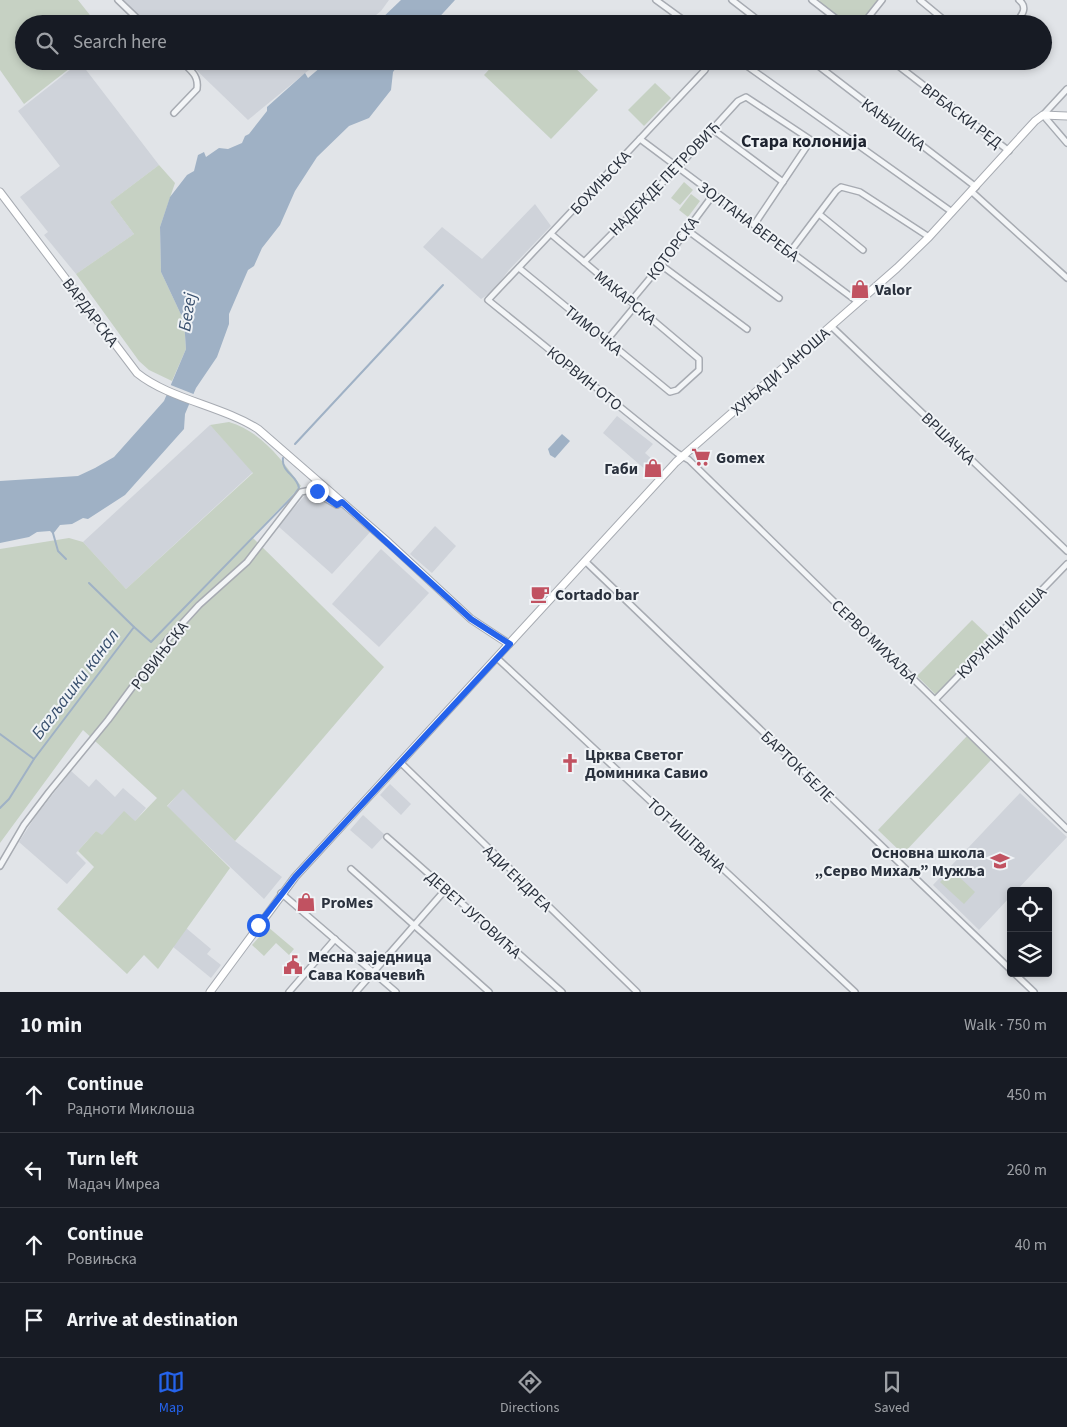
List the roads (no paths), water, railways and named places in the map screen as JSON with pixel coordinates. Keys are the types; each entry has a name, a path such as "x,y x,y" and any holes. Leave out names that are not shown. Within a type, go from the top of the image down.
{"street":[{"path":"118,0 134,15"},
{"path":"656,0 677,15"},
{"path":"732,0 751,15"},
{"path":"812,0 831,15"},
{"path":"871,15 882,0"},
{"path":"920,0 938,15"},
{"path":"1019,0 1024,10 1021,15"},
{"path":"174,113 197,89 195,75 190,70"},
{"name":"БОХИЊСКА","path":"488,300 705,70"},
{"path":"753,70 952,212"},
{"name":"КАЊИШКА","path":"823,70 974,189 1067,278"},
{"name":"ВРБАСКИ РЕД","path":"904,70 1009,151"},
{"name":"ХУЊАДИ ЈАНОША","path":"210,992 281,893 682,456 832,326 928,237 1067,89"},
{"name":"НАДЕЖДЕ ПЕТРОВИЋ","path":"584,262 677,168 738,101 746,97 811,140 783,182"},
{"path":"1043,115 1067,116"},
{"path":"1043,115 1067,144"},
{"path":"712,129 783,182 754,225"},
{"name":"ЗОЛТАНА ВЕРЕБА","path":"640,139 858,302"},
{"path":"790,252 841,187 860,192 928,237"},
{"name":"ВАРДАРСКА","path":"0,192 131,366 144,378 258,429 471,619 510,644"},
{"name":"КОТОРСКА","path":"631,301 661,265 713,195"},
{"path":"819,214 863,250"},
{"path":"687,230 780,298"},
{"name":"МАКАРСКА","path":"551,234 700,361 699,370 677,390 670,392"},
{"path":"661,265 747,329"},
{"name":"ТИМОЧКА","path":"519,268 670,392"},
{"name":"КОРВИН ОТО","path":"488,300 682,456"},
{"path":"607,340 636,306"},
{"name":"ВРШАЧКА","path":"832,326 1067,551"},
{"name":"СЕРВО МИХАЉА","path":"682,456 696,467 1067,829"},
{"name":"РОВИЊСКА","path":"0,866 24,825 48,792 108,720 168,639 208,596 230,579 247,562 301,492 311,490 333,504 337,505 342,502"},
{"name":"БАРТОК БЕЛЕ","path":"585,561 1007,966"},
{"name":"КУРУНЦИ ИЛЕША","path":"935,700 1067,564"},
{"name":"ТОТ ИШТВАНА","path":"497,658 855,992"},
{"name":"АДИ ЕНДРЕА","path":"400,762 637,992"},
{"name":"ДЕВЕТ ЈУГОВИЋА","path":"387,838 562,992"},
{"path":"351,869 489,992"},
{"path":"356,992 446,889"},
{"path":"281,893 396,992"},
{"path":"289,992 336,939"},
{"path":"1018,977 1034,992"}],"water":[{"path":"401,0 455,0 441,15 385,15"},
{"name":"Бегеј","path":"317,70 394,70 391,90 369,118 349,126 317,157 295,191 280,225 262,248 254,266 248,270 229,314 229,324 217,357 196,388 185,414 184,429 125,495 88,519 83,518 72,524 60,525 53,534 50,531 37,532 29,537 0,543 0,481 78,476 95,468 114,457 164,401 186,349 184,321 161,272 160,227 170,197 187,175 194,171 198,155 204,152 206,157 219,148 228,149 242,143 245,136 249,134 267,111 267,107 305,73 308,78"},
{"path":"562,434 570,441 555,458 550,455 548,449"}],"waterway":[{"path":"295,444 443,285"},
{"path":"134,627 151,642 294,495 299,488 298,484 284,467 283,458"},
{"path":"53,533 58,551 66,559"},
{"name":"Багљашки канал","path":"0,808 9,799 34,759 134,627 89,583"},
{"name":"Багљашки канал","path":"0,734 34,759"}],"place":[{"name":"Valor","path":"860,289"},
{"name":"Gomex","path":"701,457"},
{"name":"Габи","path":"653,468"},
{"name":"Cortado bar","path":"540,594"},
{"name":"Црква Светог Доминика Савио","path":"570,763"},
{"name":"Основна школа „Серво Михаљ” Мужља","path":"1000,861"},
{"name":"ProMes","path":"306,902"},
{"name":"Месна заједница Сава Ковачевић","path":"293,965"}],"district":[{"name":"Стара колонија","path":"804,141"}]}
